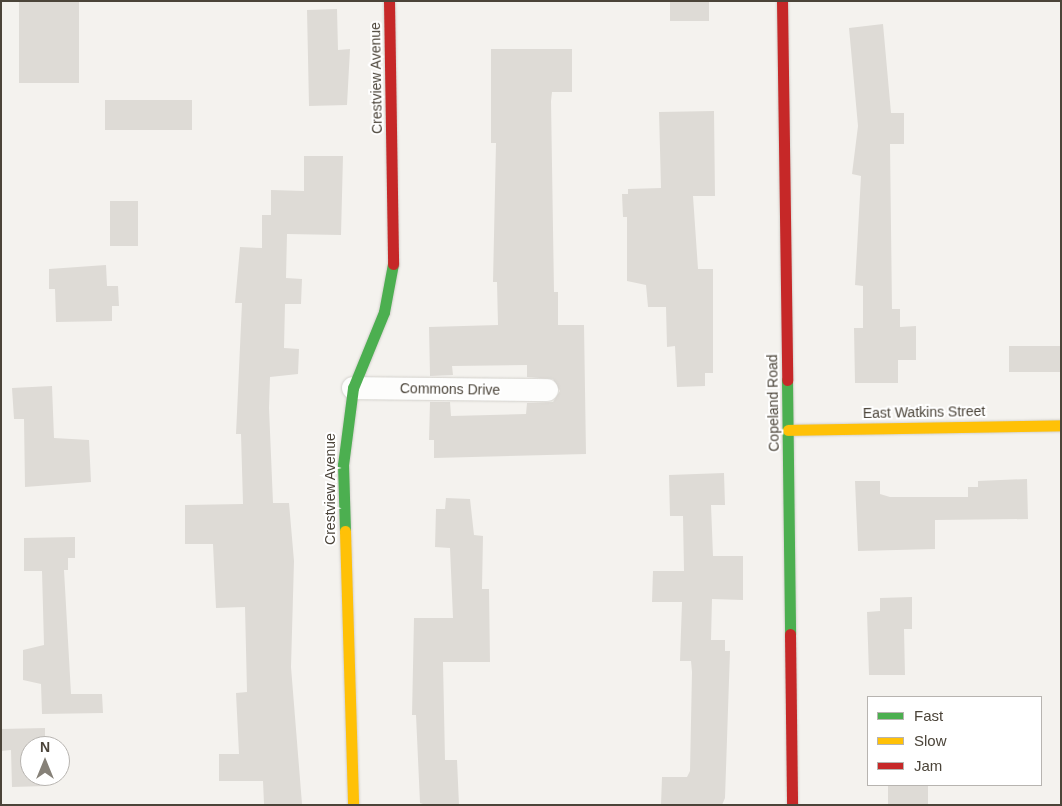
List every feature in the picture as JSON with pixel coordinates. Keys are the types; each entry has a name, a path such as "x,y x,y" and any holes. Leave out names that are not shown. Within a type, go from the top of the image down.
{"street":[{"name":"Crestview Avenue","path":"353,805 343,464 353,388 384,312 396,249 389,1"},
{"name":"Copeland Road","path":"782,1 792,805"},
{"name":"Commons Drive","path":"353,388 547,390"},
{"name":"East Watkins Street","path":"788,430 1061,425"}],"building":[{"path":"19,1 79,1 79,83 19,83"},
{"path":"670,1 709,1 709,21 670,21"},
{"path":"337,9 338,50 350,49 347,105 309,106 307,10"},
{"path":"883,24 891,113 904,113 904,144 890,144 892,309 900,309 900,327 916,326 916,360 898,360 898,383 855,383 854,328 863,328 863,286 855,285 861,176 852,174 858,126 849,28"},
{"path":"491,49 572,49 572,92 552,92 551,101 554,292 558,292 558,325 584,325 586,454 434,458 434,440 429,440 430,402 450,402 451,416 526,414 527,403 553,402 560,391 553,379 527,377 527,365 452,366 453,375 430,376 429,327 498,325 497,282 493,282 496,143 491,143"},
{"path":"105,100 192,100 192,130 105,130"},
{"path":"714,111 715,196 693,196 698,269 713,269 713,373 705,373 705,386 677,387 675,346 667,347 666,307 648,307 646,285 627,281 627,217 623,217 622,194 628,194 628,189 661,188 659,112"},
{"path":"304,156 343,156 341,235 287,234 286,278 302,279 301,304 285,304 284,348 299,349 298,374 270,377 269,408 273,503 289,503 294,561 291,667 302,804 264,804 263,781 219,781 219,754 239,754 236,693 247,692 245,607 216,608 213,544 185,544 185,505 243,504 241,434 236,434 242,303 235,303 240,247 262,248 262,215 271,215 271,190 304,191"},
{"path":"110,201 138,201 138,246 110,246"},
{"path":"106,265 107,286 118,286 119,306 112,306 112,321 56,322 55,289 49,289 49,269"},
{"path":"1009,346 1061,346 1061,372 1009,372"},
{"path":"52,386 54,438 89,440 91,482 25,487 24,419 14,419 12,388"},
{"path":"724,473 725,505 711,505 713,556 743,556 743,600 712,599 711,640 725,640 725,651 730,651 725,798 722,805 661,805 662,777 687,777 690,771 692,672 691,661 680,661 682,602 652,602 653,571 684,571 683,516 670,516 669,475"},
{"path":"1027,479 1028,519 935,520 935,549 858,551 855,481 880,481 880,494 890,497 968,497 968,487 978,487 978,481"},
{"path":"446,498 470,499 474,535 483,536 482,589 489,589 490,662 443,662 445,760 457,760 459,805 426,805 420,803 416,715 412,715 414,618 453,618 450,548 435,547 436,509 445,509"},
{"path":"75,537 75,558 68,558 68,570 64,570 71,694 102,694 103,713 42,714 41,684 23,680 23,650 44,645 42,571 24,571 24,538"},
{"path":"912,597 912,629 904,629 905,675 869,675 867,612 880,611 880,598"},
{"path":"45,728 45,736 20,736 20,786 46,786 12,787 11,750 1,751 1,729"},
{"path":"888,786 928,786 928,805 888,805"}],"traffic: fast":[{"path":"345,531 343,465 353,388 384,312 393,264"},
{"path":"787,380 790,634"}],"traffic: slow":[{"path":"788,430 1061,425"},
{"path":"345,531 353,805"}],"traffic: jam":[{"path":"389,1 393,264"},
{"path":"782,1 787,380"},
{"path":"790,634 792,805"}]}
